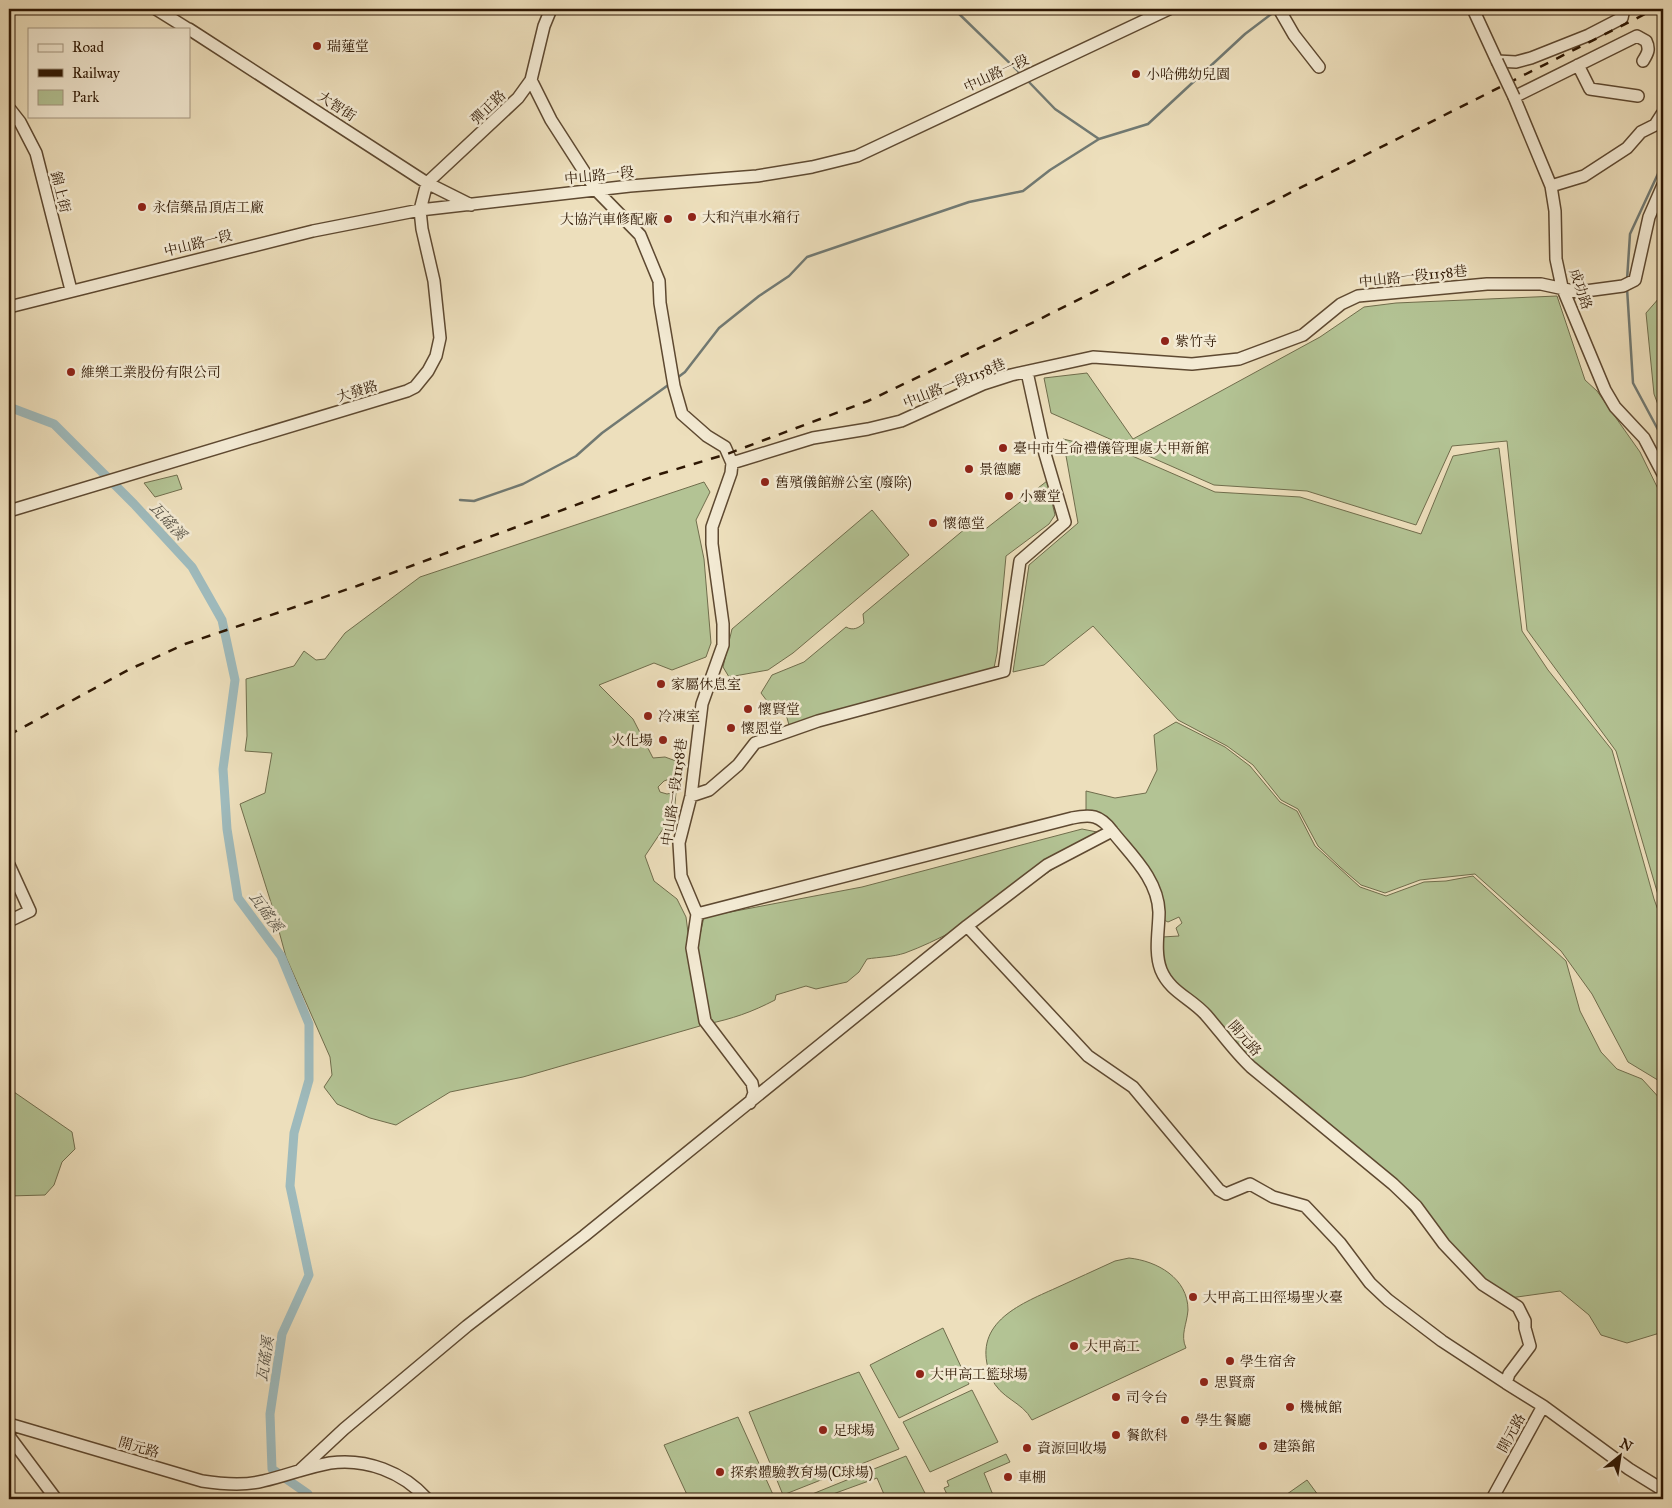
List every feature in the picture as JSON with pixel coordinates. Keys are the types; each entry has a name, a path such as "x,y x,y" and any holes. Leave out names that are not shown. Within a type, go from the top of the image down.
{"street":[{"name":"大智街","path":"156,9 186,28"},
{"name":"彈正路","path":"427,183 502,114 518,98 531,80 544,26 551,9"},
{"name":"中山路一段","path":"9,306 312,231 420,210 596,190 757,176 812,167 857,156 1169,9"},
{"path":"1279,9 1294,35 1319,67"},
{"path":"1473,9 1497,61 1516,62 1589,35 1622,18 1624,9"},
{"name":"大智街","path":"190,30 427,183 471,205"},
{"path":"1514,97 1638,36 1646,41 1649,46 1649,51 1643,61"},
{"name":"成功路","path":"1497,61 1551,186 1555,211 1556,259 1562,287 1605,390 1615,407 1644,438 1663,474"},
{"path":"1578,65 1590,89 1638,96"},
{"path":"531,80 551,120 596,190 640,235 658,281 673,381 682,414 707,436 725,446 732,463"},
{"name":"錦上街","path":"9,108 20,122 36,153 71,290"},
{"path":"1551,186 1584,176 1627,148 1641,132 1655,125 1662,114"},
{"path":"420,210 427,183"},
{"name":"中山路一段1158巷","path":"749,1104 754,1093 752,1083 705,1021 692,948 697,914 682,876 679,843 691,796 702,704 723,645 723,624 712,544 712,527 731,473 732,463 813,438 901,421 983,384 1093,356 1192,364 1239,359 1303,335 1340,304 1358,296 1487,284 1541,284 1562,287 1578,292 1627,283 1635,280 1649,217 1663,185"},
{"name":"大發路","path":"9,511 407,391 415,386 428,371 436,356 440,338 434,281 422,230 420,210"},
{"path":"691,796 709,790 738,765 755,743 818,721 1004,671 1020,561 1066,522 1046,454 1027,372"},
{"path":"294,1472 467,1326 749,1104 967,926 1047,865 1112,831 1104,820 1087,815 1072,818 697,914"},
{"name":"開元路","path":"1112,831 1149,878 1156,893 1159,913 1158,955 1160,968 1168,984 1205,1013 1236,1052 1251,1067 1410,1200 1444,1244 1482,1284 1518,1307 1525,1321 1530,1346 1509,1374 1506,1383 1543,1406 1492,1499"},
{"path":"9,865 30,911 9,920"},
{"path":"967,926 1088,1056 1133,1087 1219,1190 1226,1194 1250,1184 1273,1197 1305,1206 1340,1243 1370,1283 1388,1300 1442,1340 1506,1383"},
{"path":"1543,1406 1628,1470 1663,1490"},
{"name":"開元路","path":"9,1424 202,1481 223,1484 264,1481 294,1472"},
{"path":"9,1436 56,1499"},
{"path":"331,1442 328,1450 331,1463"},
{"path":"294,1472 331,1463 370,1464 405,1479 427,1499"}],"green space":[{"path":"1557,296 1585,380 1597,391 1640,452 1663,499 1663,912 1616,751 1527,630 1507,441 1452,446 1416,525 1307,491 1214,485 1051,413 1044,378 1087,373 1133,439 1320,337 1364,307 1396,303"},
{"path":"1660,297 1663,299 1663,418 1654,394 1646,313"},
{"path":"1063,439 1130,455 1215,492 1300,497 1421,534 1453,456 1499,448 1522,631 1548,670 1612,750 1654,899 1663,924 1663,1085 1628,1062 1592,994 1561,951 1475,874 1420,880 1385,893 1361,885 1318,846 1298,809 1281,800 1253,765 1227,746 1178,720 1093,626 1044,665 1013,672 1029,565 1078,523"},
{"path":"177,475 182,489 155,497 144,483"},
{"path":"1047,481 1055,515 1049,524 1006,556 994,668 789,725 785,711 770,705 761,693 772,675 804,662 846,627 853,629 860,626 864,623 863,614 972,523 983,531"},
{"path":"704,482 710,492 696,520 704,559 711,643 706,657 672,670 654,663 599,685 633,719 653,758 665,757 676,761 675,777 664,781 658,787 660,792 667,794 676,792 673,827 665,826 645,856 654,881 677,899 686,917 700,1026 523,1077 450,1092 396,1125 370,1118 337,1104 324,1087 332,1075 330,1057 286,957 240,804 265,793 272,753 245,751 247,736 246,679 294,666 304,651 316,660 325,659 345,633 420,577"},
{"path":"872,510 909,555 793,653 768,670 729,677 723,667 732,629"},
{"path":"1176,722 1225,747 1250,766 1280,802 1297,811 1315,846 1360,887 1386,896 1424,882 1446,881 1473,876 1566,961 1580,1011 1601,1052 1617,1069 1642,1079 1663,1102 1663,1332 1627,1343 1601,1335 1589,1315 1560,1291 1510,1298 1452,1259 1387,1183 1325,1131 1256,1078 1238,1061 1208,1017 1174,990 1164,963 1162,937 1179,936 1176,928 1182,923 1179,917 1168,922 1160,918 1157,893 1107,830 1093,819 1009,832 1086,810 1086,791 1115,798 1146,793 1157,770 1154,735"},
{"path":"1082,829 1097,832 1100,838 1005,901 930,943 905,953 867,959 859,972 847,982 816,989 806,986 776,995 775,1000 750,1012 707,1024 696,952 704,917 862,887"},
{"path":"14,1092 72,1132 75,1149 62,1162 54,1185 45,1195 9,1196 9,1096"},
{"path":"1129,1258 1160,1267 1177,1280 1183,1289 1187,1299 1188,1310 1184,1334 1186,1348 1032,1420 1023,1408 1000,1390 991,1377 986,1359 987,1343 992,1330 1001,1319 1027,1302 1115,1261"},
{"name":"大甲高工籃球場","path":"943,1328 969,1384 899,1418 870,1365"},
{"name":"足球場","path":"859,1372 899,1449 783,1495 749,1412"},
{"name":"大甲高工籃球場","path":"972,1390 998,1442 930,1472 903,1422"},
{"name":"探索體驗教育場(C球場)","path":"738,1417 775,1499 689,1499 664,1445"},
{"path":"1006,1454 1010,1462 984,1473 993,1495 983,1499 949,1499 944,1488 949,1486 947,1481"},
{"path":"906,1456 928,1499 886,1499 877,1478 833,1494 834,1499 800,1499"},
{"path":"1307,1480 1321,1499 1280,1499"}],"waterway":[{"path":"954,9 1022,75"},
{"path":"677,378 685,372 719,328 759,296 789,276 807,257 969,202 1023,191 1050,170 1099,139 1148,124 1245,34 1274,12"},
{"path":"1027,80 1055,109 1099,139"},
{"path":"1627,280 1630,234 1663,163"},
{"path":"1627,288 1633,383 1663,439"},
{"path":"460,500 474,501 523,484 576,456 602,433 671,383"},
{"name":"瓦磘溪","path":"9,407 54,424 134,504 192,567 222,620 235,680 223,769 227,829 238,898 281,956 309,1024 309,1080 294,1133 290,1186 309,1275 282,1334 270,1414 272,1469 308,1494 309,1499"}],"railway":[{"path":"9,735 128,670 185,644 357,586 657,475 727,454 868,401 1036,321 1655,9"}],"place":[{"name":"瑞蓮堂","path":"317,46"},
{"name":"小哈佛幼兒園","path":"1136,74"},
{"name":"永信藥品頂店工廠","path":"142,207"},
{"name":"大和汽車水箱行","path":"692,217"},
{"name":"大協汽車修配廠","path":"668,219"},
{"name":"紫竹寺","path":"1165,341"},
{"name":"維樂工業股份有限公司","path":"71,372"},
{"name":"臺中市生命禮儀管理處大甲新館","path":"1003,448"},
{"name":"景德廳","path":"969,469"},
{"name":"舊殯儀館辦公室 (廢除)","path":"765,482"},
{"name":"小靈堂","path":"1009,496"},
{"name":"懷德堂","path":"933,523"},
{"name":"家屬休息室","path":"661,684"},
{"name":"懷賢堂","path":"748,709"},
{"name":"冷凍室","path":"648,716"},
{"name":"懷恩堂","path":"731,728"},
{"name":"火化場","path":"663,740"},
{"name":"大甲高工田徑場聖火臺","path":"1193,1297"},
{"name":"大甲高工","path":"1074,1346"},
{"name":"學生宿舍","path":"1230,1361"},
{"name":"大甲高工籃球場","path":"920,1374"},
{"name":"思賢齋","path":"1204,1382"},
{"name":"司令台","path":"1116,1397"},
{"name":"機械館","path":"1290,1407"},
{"name":"學生餐廳","path":"1185,1420"},
{"name":"足球場","path":"823,1430"},
{"name":"餐飲科","path":"1116,1435"},
{"name":"建築館","path":"1263,1446"},
{"name":"資源回收場","path":"1027,1448"},
{"name":"探索體驗教育場(C球場)","path":"720,1472"},
{"name":"車棚","path":"1008,1477"}]}
